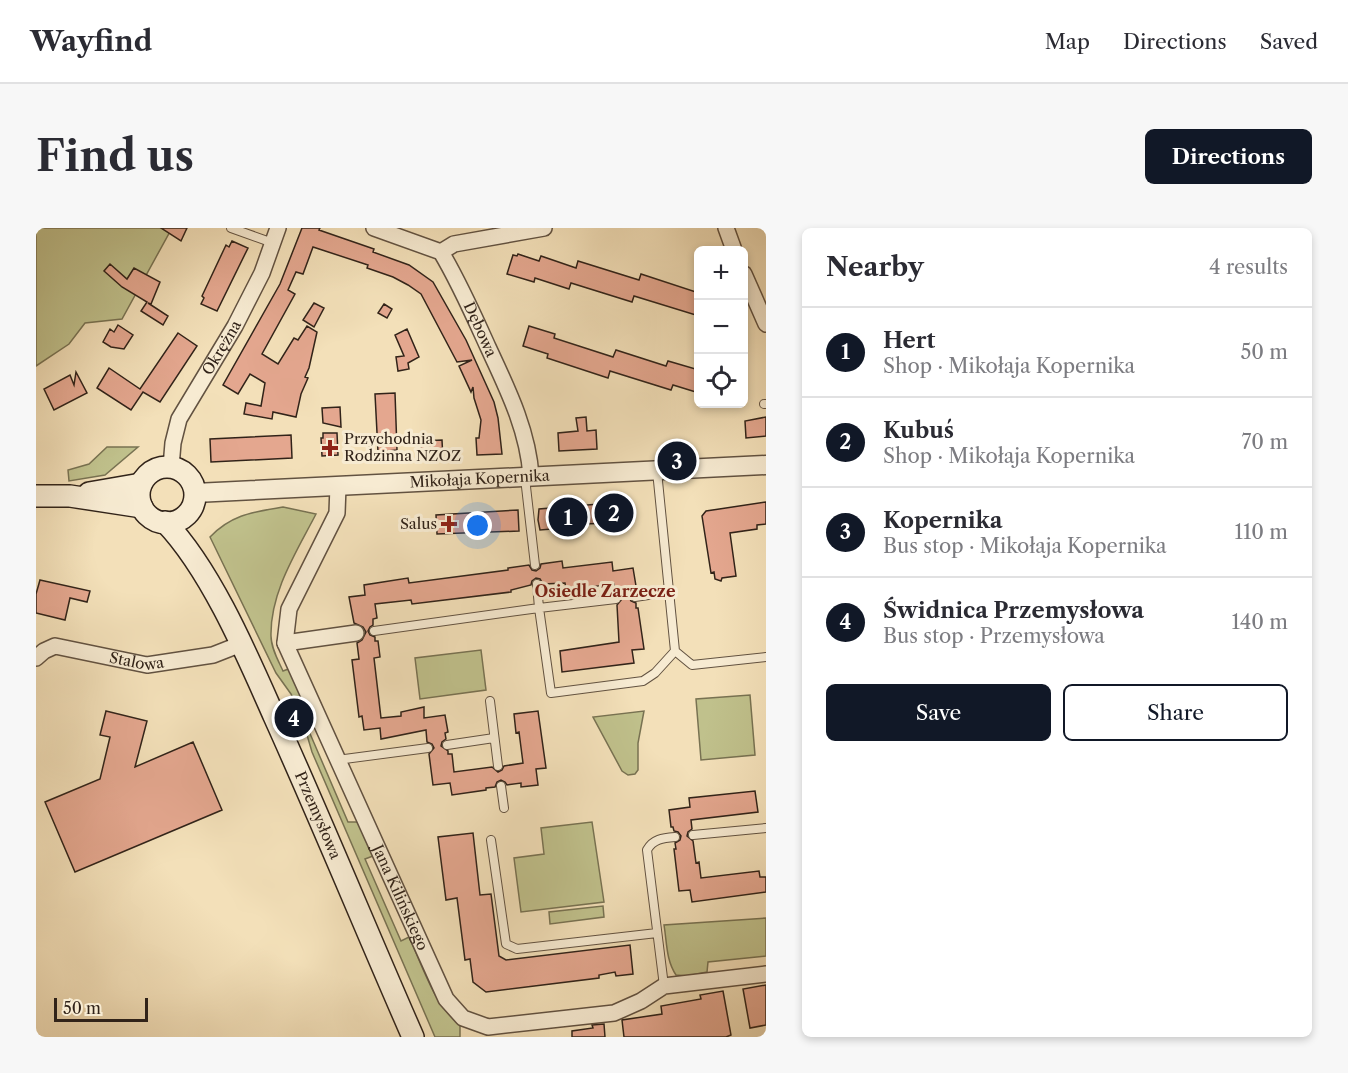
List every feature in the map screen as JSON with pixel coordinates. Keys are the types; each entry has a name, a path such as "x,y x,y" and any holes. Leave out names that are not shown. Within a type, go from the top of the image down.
{"main road":[{"path":"171,467 187,476 195,494 192,507 187,514 179,520 165,522 149,516 142,507 139,496 141,484 153,471 171,467"},
{"path":"70,496 141,484"},
{"path":"36,496 70,496 142,507"},
{"name":"Przemysłowa","path":"187,514 216,596"},
{"name":"Przemysłowa","path":"165,522 183,543 216,596 241,644 296,765 413,1037"}],"street":[{"path":"374,228 441,252 453,244 544,228"},
{"path":"726,228 733,246"},
{"name":"Okrężna","path":"171,467 173,443 179,419 235,326 262,273 276,235"},
{"name":"Dębowa","path":"441,252 456,278 513,401 529,455 528,477"},
{"path":"748,283 766,324"},
{"name":"Mikołaja Kopernika","path":"195,494 766,465"},
{"path":"338,486 337,513 289,609 285,643 356,633"},
{"name":"Jana Kilińskiego","path":"285,643 446,999 463,1018 488,1027 614,1013 641,1001 664,986 766,974"},
{"name":"Stalowa","path":"36,658 55,646 147,665 216,655 241,644"}],"lane":[{"path":"231,228 276,235"},
{"path":"657,471 675,651 692,665 766,657"},
{"path":"528,477 535,565"},
{"path":"537,584 551,693 644,681 655,673 675,651"},
{"path":"635,597 668,592"},
{"path":"374,631 616,599"},
{"path":"490,701 498,766"},
{"path":"447,745 494,738"},
{"path":"338,760 428,748"},
{"path":"501,786 504,808"},
{"path":"693,835 766,828"},
{"path":"664,986 647,850 650,844 659,839 675,837"},
{"path":"491,840 506,944 517,949 657,933"}],"green space":[{"path":"36,228 172,228 122,319 85,323 69,344 36,366"},
{"path":"107,447 138,447 105,475 69,481 68,470 89,464"},
{"path":"283,507 316,514 293,557 280,588 272,620 273,649 283,671 291,668 311,716 305,722 348,822 358,822 373,856 365,859 401,941 409,937 436,997 451,1017 460,1024 460,1037 435,1037 312,752 302,718 291,694 276,673 210,537 227,523 244,515"},
{"path":"481,650 486,690 420,699 415,658"},
{"path":"750,695 755,755 701,760 696,699"},
{"path":"644,711 638,743 638,770 635,774 628,775 622,771 593,717"},
{"path":"592,822 604,902 521,912 514,858 544,854 541,828"},
{"path":"603,906 604,917 550,924 549,912"},
{"path":"766,918 766,956 708,962 707,972 687,976 676,975 669,957 664,925"}],"building":[{"path":"161,228 187,228 181,241"},
{"path":"302,228 320,228 319,230 374,249 373,252 409,265 433,282 466,340 494,402 502,454 477,455 476,438 479,438 481,420 473,387 471,392 459,366 472,360 457,362 421,294 393,277 367,268 368,265 313,247 303,274 296,272 288,290 295,294 262,354 278,364 294,338 298,340 307,326 317,332 305,377 308,378 301,394 296,417 273,412 272,419 244,414 246,403 261,406 265,383 250,374 238,394 223,385 280,284"},
{"path":"232,241 248,248 217,311 201,304 204,298 202,296 226,245 229,247"},
{"path":"518,254 539,261 541,256 576,268 578,261 639,280 641,274 694,291 694,314 634,296 632,302 571,283 569,289 535,278 534,282 507,274 513,255"},
{"path":"110,264 127,279 134,268 160,282 151,304 148,303 168,316 163,325 141,311 147,302 122,287 104,271"},
{"path":"314,303 324,308 314,327 303,320"},
{"path":"384,304 392,309 387,318 378,313"},
{"path":"118,325 133,335 124,349 111,347 103,342 110,329 114,332"},
{"path":"529,326 555,334 554,338 613,357 616,350 666,366 668,361 694,369 694,391 673,385 671,390 610,371 608,378 547,358 548,354 523,346"},
{"path":"407,329 419,357 408,363 409,369 398,371 396,357 404,356 395,335"},
{"path":"178,333 197,346 160,402 143,392 131,410 97,388 109,368 140,389"},
{"path":"76,372 87,393 54,410 44,389 70,375 74,385"},
{"path":"395,393 397,450 378,452 375,394"},
{"path":"340,407 341,427 323,423 322,408"},
{"path":"586,417 587,431 596,430 597,449 559,451 558,433 578,431 576,418"},
{"path":"766,417 766,436 746,438 745,421"},
{"path":"323,433 337,433 338,455 322,456"},
{"path":"291,435 292,458 211,462 210,439"},
{"path":"442,440 443,460 420,457 421,441"},
{"path":"623,502 624,523 576,524 576,527 540,530 539,509"},
{"path":"766,502 766,524 757,525 757,529 730,533 736,576 722,578 721,581 715,579 714,572 711,573 702,516 706,511"},
{"path":"518,510 519,531 437,534 436,515"},
{"path":"562,561 563,568 612,562 613,571 633,568 636,586 633,586 634,591 629,597 638,608 644,649 632,650 634,663 562,672 560,651 619,642 617,605 622,599 615,593 614,584 566,590 565,583 543,584 540,579 536,578 531,585 511,590 511,592 412,604 411,600 375,604 377,618 373,619 373,625 368,631 375,637 375,641 378,641 380,657 374,658 381,718 401,716 401,712 424,707 424,718 445,715 448,732 445,733 446,739 441,746 448,751 448,754 452,754 454,772 492,767 498,772 504,766 523,763 514,714 538,711 546,768 536,769 538,785 521,787 521,783 507,785 501,780 495,787 486,788 486,790 452,795 450,783 433,785 429,754 434,748 427,742 426,730 381,739 380,728 364,730 362,716 359,717 352,660 359,659 357,643 362,640 366,632 363,627 354,623 349,597 365,595 364,585 408,578 409,583 508,570 508,568 529,565 532,570 536,571 541,564"},
{"path":"40,580 90,591 87,602 70,598 65,620 36,613 36,594"},
{"path":"106,711 147,721 135,767 193,742 222,810 75,872 45,802 100,779 110,737 100,735"},
{"path":"755,791 758,812 691,820 692,829 687,836 693,841 701,878 759,871 760,877 766,877 766,892 692,902 690,890 679,891 674,849 676,849 675,843 680,840 681,836 671,827 669,810 690,807 689,798"},
{"path":"473,833 480,895 491,894 499,956 506,960 630,945 633,974 616,976 615,972 599,975 599,978 486,992 473,982 470,959 465,960 457,898 446,900 438,837"},
{"path":"766,985 766,1025 750,1028 743,989"},
{"path":"723,991 731,1035 726,1037 624,1037 622,1020 662,1014 661,1006 701,999 700,995"},
{"path":"604,1024 605,1037 572,1037 572,1031"}],"place":[{"name":"Przychodnia Rodzinna NZOZ","path":"330,448"},
{"name":"Kopernika","path":"677,461"},
{"name":"Kubuś","path":"614,513"},
{"name":"Hert","path":"568,517"},
{"name":"Salus","path":"449,524"},
{"name":"Świdnica Przemysłowa","path":"294,718"}],"district":[{"name":"Osiedle Zarzecze","path":"605,591"}]}
